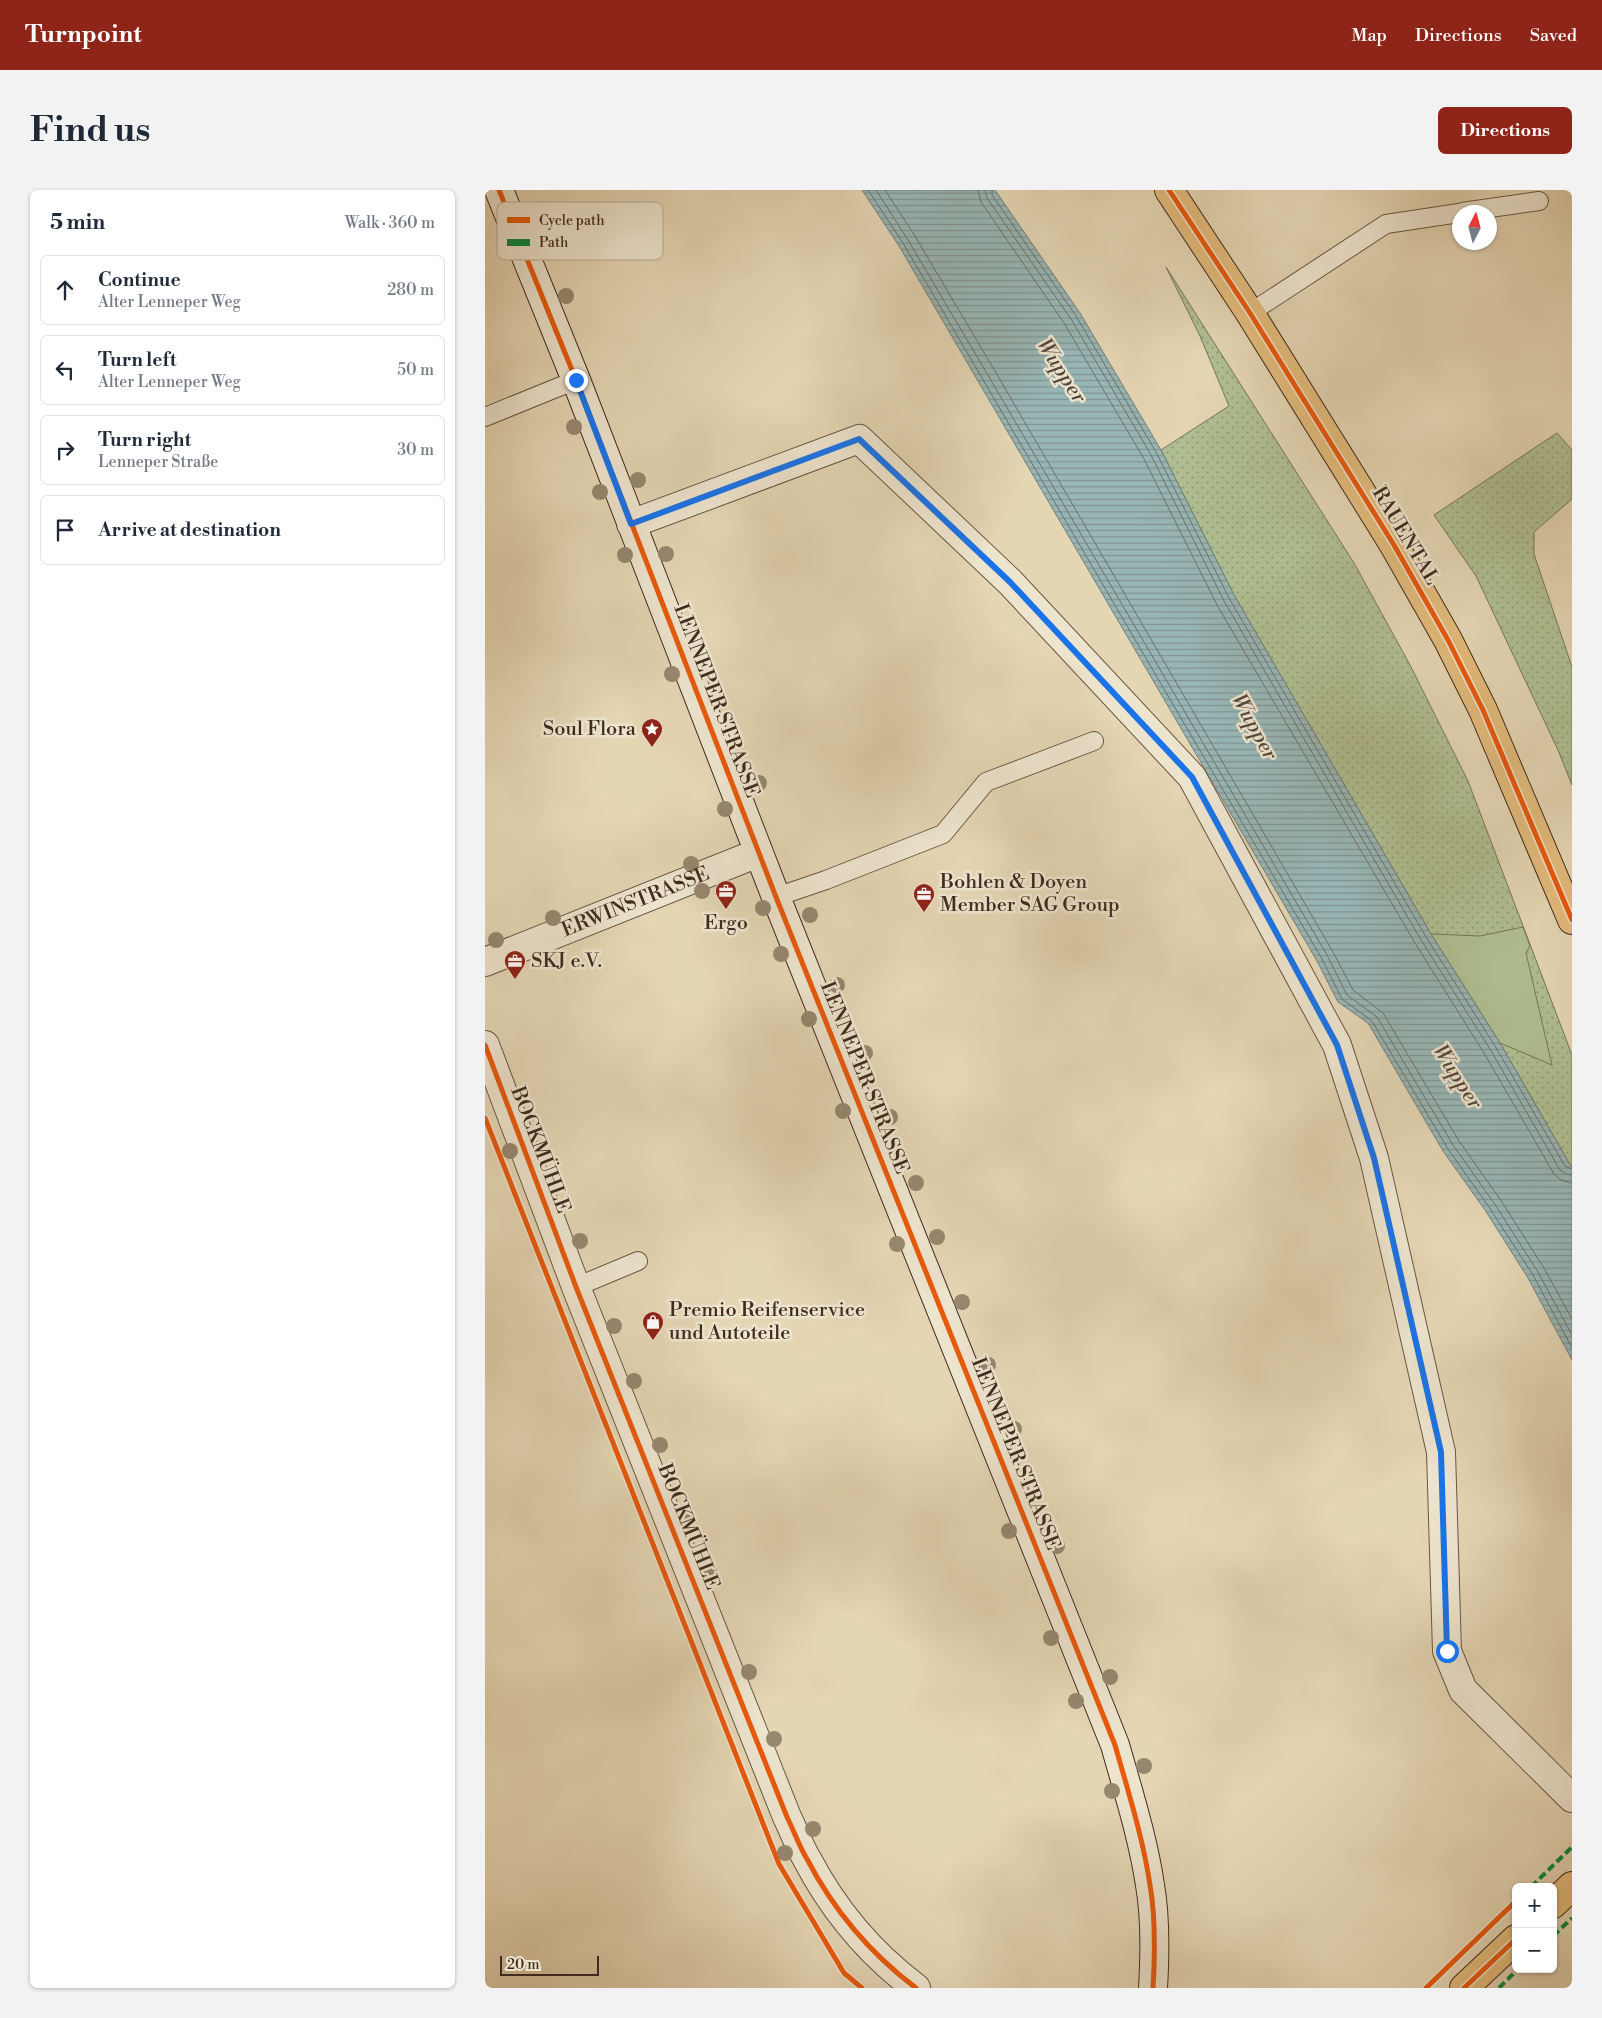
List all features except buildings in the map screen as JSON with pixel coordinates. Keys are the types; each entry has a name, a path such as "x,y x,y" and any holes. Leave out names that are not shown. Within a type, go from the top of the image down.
{"main road":[{"name":"RAUENTAL","path":"1169,190 1250,313 1394,545 1448,640 1483,710 1572,920"},
{"path":"1557,1900 1572,1886"},
{"path":"1464,1988 1512,1944"}],"street":[{"path":"485,194 498,190"},
{"name":"LENNEPER STRASSE","path":"498,190 503,202"},
{"name":"LENNEPER STRASSE","path":"527,260 576,380 776,897 1115,1745 1140,1834 1151,1886 1155,1952 1153,1988"},
{"path":"631,524 859,439 1010,582 1192,777 1337,1045 1374,1158 1441,1452 1447,1651 1463,1690 1572,1798"},
{"name":"ERWINSTRASSE","path":"485,962 759,853"},
{"name":"BOCKMÜHLE","path":"485,1045 576,1287 780,1798 807,1859 836,1906 861,1936 899,1974 916,1988"}],"lane":[{"path":"1497,207 1539,201"},
{"path":"1250,313 1385,224 1452,214"},
{"path":"485,418 576,380"},
{"path":"776,897 826,880 943,834 986,782 1094,741"},
{"path":"576,1287 638,1261"}],"green space":[{"path":"1166,267 1354,563 1410,665 1468,781 1572,1055 1572,1168 1500,1043 1431,934 1234,595 1161,450 1229,406 1200,336"},
{"path":"1557,433 1572,450 1572,499 1534,532 1534,554 1572,667 1572,785 1558,750 1476,576 1434,515"},
{"path":"1523,927 1530,946 1526,953 1552,1065 1500,1043 1431,934 1480,936"}],"water":[{"name":"Wupper","path":"862,190 995,190 1080,313 1161,450 1234,595 1431,934 1500,1043 1572,1168 1572,1360 1528,1278 1485,1210 1443,1151 1368,1023 1338,1002 1317,961 899,246"}],"marked path":[{"path":"1535,1883 1572,1847"},
{"path":"1557,1932 1572,1918"},
{"path":"1499,1988 1514,1973"}],"cycle path":[{"path":"499,190 504,202"},
{"path":"1169,190 1250,313 1394,545 1448,640 1483,710 1572,920"},
{"path":"527,260 576,380 776,897 1115,1745 1139,1832 1150,1885 1154,1936 1153,1988"},
{"path":"485,1045 576,1287 799,1844 817,1878 854,1930 884,1961 916,1988"},
{"path":"485,1118 779,1864 844,1973 862,1988"},
{"path":"1426,1988 1512,1905"},
{"path":"1464,1988 1512,1943"}],"place":[{"name":"Soul Flora","path":"652,748"},
{"name":"Ergo","path":"726,910"},
{"name":"Bohlen & Doyen Member SAG Group","path":"924,913"},
{"name":"SKJ e.V.","path":"515,980"},
{"name":"Premio Reifenservice und Autoteile","path":"653,1341"}],"route":[{"path":"576,380 631,524 673,510 859,439 1010,582 1192,777 1337,1045 1374,1158 1441,1452 1447,1651"}]}
